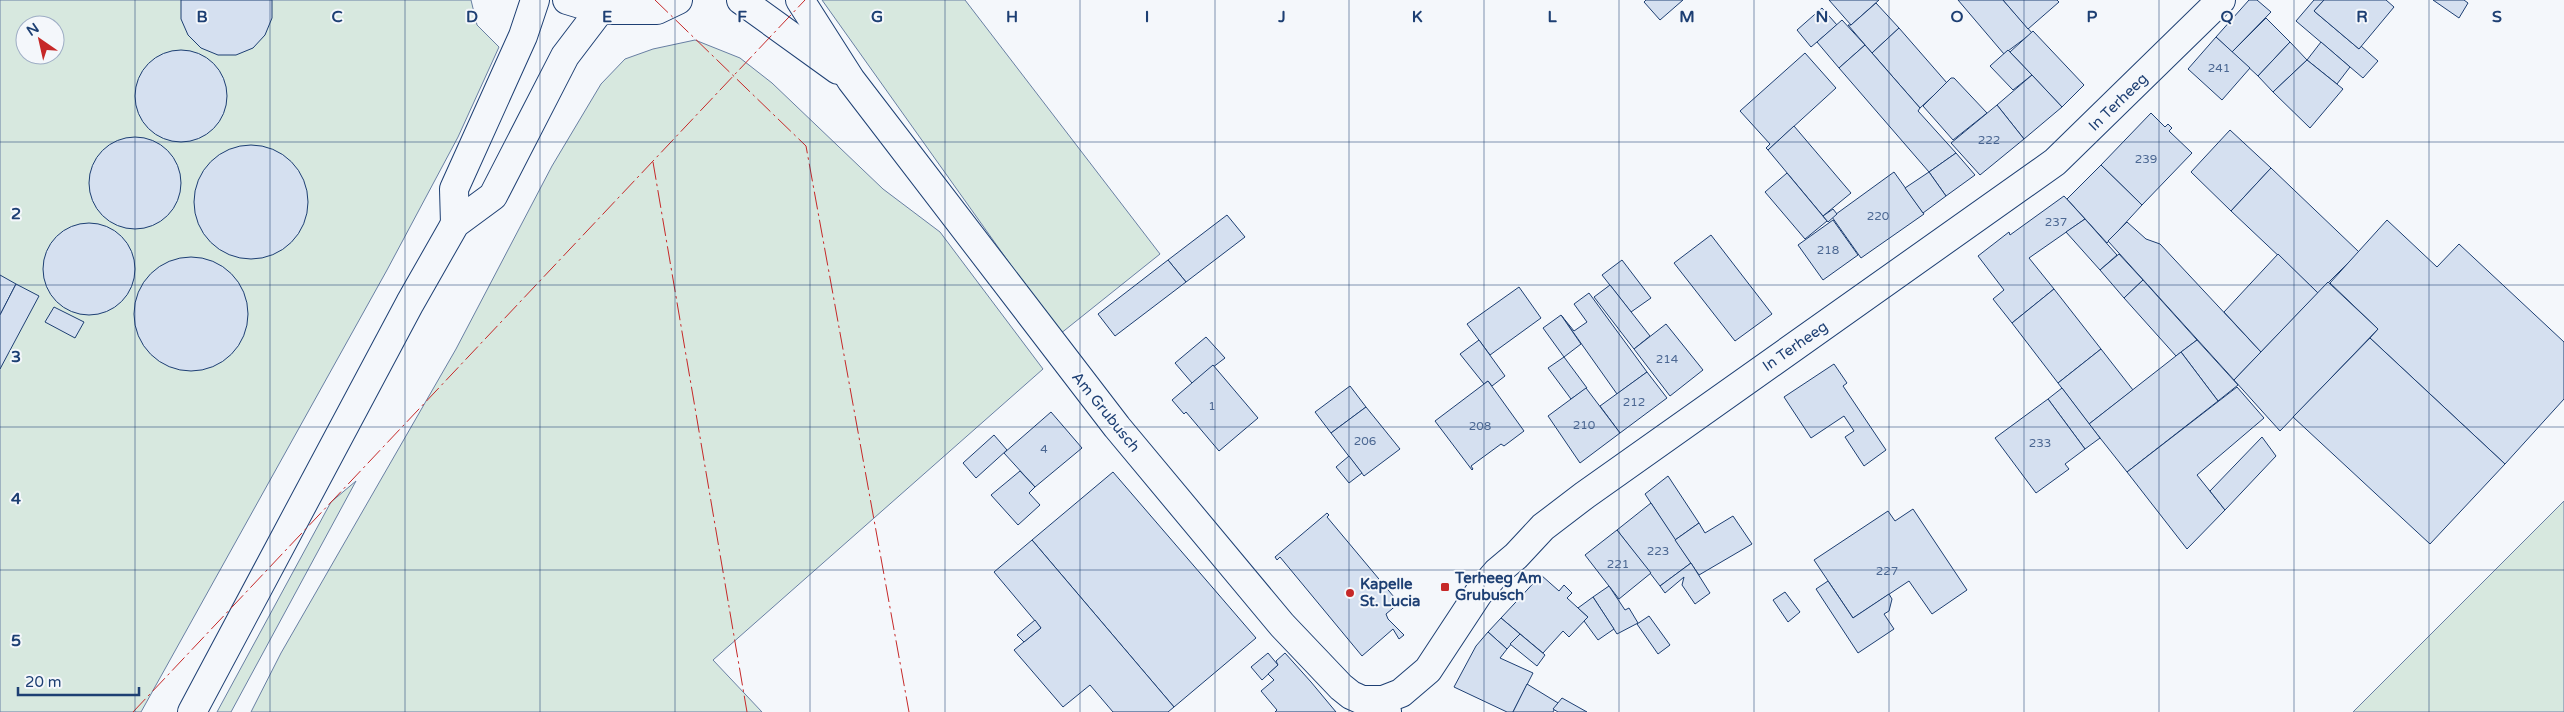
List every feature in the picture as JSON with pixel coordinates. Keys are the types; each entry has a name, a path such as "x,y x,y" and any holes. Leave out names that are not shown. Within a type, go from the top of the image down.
{"street":[{"path":"456,224 454,189 523,36 535,0"},
{"path":"567,0 600,10 656,10 678,0"},
{"name":"Am Grubusch","path":"741,0 784,29 851,80"},
{"name":"Am Grubusch","path":"800,0 851,80 972,236 1085,388 1282,625 1351,695 1385,706"},
{"name":"In Terheeg","path":"1385,706 1428,670 1478,594 1543,526 2055,162 2221,0"},
{"path":"192,712 410,303 456,224 492,196 566,56 600,10"}],"shaded area":[{"path":"0,0 471,0 477,25 499,47 458,137 387,270 141,712 0,712"},
{"path":"822,0 965,0 1160,254 1060,334"},
{"path":"695,40 740,58 772,83 883,189 940,232 1043,369 713,660 762,712 251,712 281,653 456,349 552,166 601,84 625,59 653,49"},
{"path":"356,481 231,712 217,712 331,502"},
{"path":"2564,501 2564,712 2353,712"}],"building":[{"path":"181,0 272,0 272,18 265,35 253,48 236,55 218,55 201,48 188,35 181,19"},
{"path":"1646,0 1683,0 1660,20 1644,2"},
{"path":"1829,0 1879,0 1851,25"},
{"path":"1958,0 2003,0 2032,33 2004,54"},
{"path":"2003,0 2057,0 2059,2 2028,29"},
{"path":"2249,0 2257,0 2271,12 2232,52 2216,37"},
{"path":"2314,0 2324,0 2314,11 2359,49 2361,46 2378,61 2363,78 2296,21"},
{"path":"2324,0 2386,0 2394,7 2359,49 2314,11"},
{"path":"2433,0 2464,0 2468,3 2459,18"},
{"path":"1876,3 1899,28 1872,53 1848,25 1851,25"},
{"path":"1822,8 1837,25 1811,47 1797,30"},
{"path":"2266,18 2290,42 2258,76 2232,52"},
{"path":"1842,20 1865,45 1839,68 1817,42"},
{"path":"1899,28 1947,83 1920,108 1872,53"},
{"path":"2033,31 2084,85 2062,107 2010,52"},
{"path":"2216,37 2250,68 2222,100 2188,69"},
{"path":"2290,42 2307,60 2273,92 2258,76"},
{"path":"2321,42 2350,67 2337,84 2307,60"},
{"path":"1865,45 1920,108 1918,111 1956,153 1929,172 1839,68"},
{"path":"181,50 199,54 213,64 223,78 227,96 223,114 213,128 199,138 181,142 163,138 149,128 139,114 135,96 139,78 149,64 163,54"},
{"path":"2008,50 2032,75 2013,90 1990,66"},
{"path":"1805,53 1836,88 1768,150 1766,148 1770,144 1740,111"},
{"path":"2307,60 2343,89 2310,128 2273,92"},
{"path":"2032,75 2062,107 2024,139 1997,105"},
{"path":"1951,78 1954,78 1987,113 1953,140 1923,106"},
{"path":"1997,105 2024,139 1980,175 1951,143"},
{"path":"2151,113 2165,127 2168,124 2172,128 2169,131 2192,153 2142,205 2101,165"},
{"path":"1794,126 1851,193 1823,216 1768,150"},
{"path":"2230,130 2271,168 2231,211 2191,172"},
{"path":"135,137 153,141 167,151 177,165 181,183 177,201 167,215 153,225 135,229 117,225 103,215 93,201 89,183 93,165 103,151 117,141"},
{"path":"251,145 273,149 291,162 304,180 308,202 304,224 291,242 273,255 251,259 229,255 211,242 198,224 194,202 198,180 211,162 229,149"},
{"path":"1956,153 1975,175 1946,196 1929,172"},
{"path":"2101,165 2142,205 2107,243 2067,199"},
{"path":"2271,168 2359,252 2318,293 2231,211"},
{"path":"1894,172 1924,214 1861,258 1832,217"},
{"path":"1929,172 1946,196 1923,213 1905,188"},
{"path":"1787,173 1827,221 1805,239 1765,192"},
{"path":"2064,196 2085,219 2029,258 2054,289 2012,323 1993,299 2004,290 1978,256 2009,232 2010,235"},
{"path":"1833,209 1837,214 1828,222 1823,216"},
{"path":"1227,215 1245,237 1186,282 1168,260"},
{"path":"2085,219 2117,255 2100,270 2066,232"},
{"path":"1833,220 1858,255 1823,280 1798,245"},
{"path":"2387,220 2437,267 2459,244 2564,342 2564,399 2505,464 2370,338 2378,329 2330,283"},
{"path":"2127,222 2146,239 2160,244 2261,352 2234,380 2108,241"},
{"path":"89,223 107,227 121,237 131,251 135,269 131,287 121,301 107,311 89,315 71,311 57,301 47,287 43,269 47,251 57,237 71,227"},
{"path":"1711,235 1772,314 1735,341 1674,263"},
{"path":"2119,254 2143,280 2124,298 2100,270"},
{"path":"2278,254 2318,293 2261,352 2224,312"},
{"path":"191,257 213,261 223,266 239,282 244,292 248,314 244,336 239,346 223,362 213,367 191,371 169,367 159,362 143,346 138,336 134,314 138,292 143,282 159,266 169,261"},
{"path":"1168,260 1186,282 1115,336 1098,314"},
{"path":"1622,260 1651,298 1631,312 1602,275"},
{"path":"0,275 16,284 0,315"},
{"path":"2143,280 2197,340 2176,356 2124,298"},
{"path":"2328,282 2378,329 2280,431 2234,380"},
{"path":"16,284 39,296 0,369 0,315"},
{"path":"1610,285 1650,336 1634,349 1594,297"},
{"path":"1519,287 1541,318 1490,355 1467,324"},
{"path":"2054,289 2101,349 2058,383 2012,323"},
{"path":"1589,293 1647,372 1617,394 1561,315 1574,331 1587,322 1574,304"},
{"path":"54,307 84,322 75,338 45,322"},
{"path":"1561,315 1581,344 1564,357 1543,328"},
{"path":"1666,324 1703,370 1670,396 1634,349"},
{"path":"1206,337 1225,358 1192,383 1175,363"},
{"path":"2370,338 2505,464 2430,544 2293,417"},
{"path":"1479,340 1505,376 1492,386 1488,381 1484,384 1460,354"},
{"path":"2197,340 2238,385 2218,401 2181,352"},
{"path":"2101,349 2133,390 2089,424 2058,383"},
{"path":"2181,352 2218,401 2127,472 2089,424"},
{"path":"1564,357 1587,388 1571,399 1548,368"},
{"path":"1834,364 1847,383 1843,386 1886,450 1864,466 1845,437 1854,431 1844,416 1811,438 1784,397"},
{"path":"1213,365 1258,418 1219,451 1186,412 1184,414 1172,400"},
{"path":"1647,372 1667,398 1620,433 1600,406"},
{"path":"1488,381 1524,431 1504,446 1501,444 1471,466 1472,470 1435,421"},
{"path":"1350,386 1366,407 1331,433 1315,412"},
{"path":"2237,387 2264,418 2197,475 2225,510 2187,549 2127,472"},
{"path":"1586,388 1620,433 1580,463 1548,416"},
{"path":"2062,388 2100,438 2085,449 2048,399"},
{"path":"2048,399 2085,449 2065,464 2069,469 2036,493 1995,438"},
{"path":"1366,407 1400,449 1364,476 1331,433"},
{"path":"1051,412 1082,448 1035,487 1004,453"},
{"path":"994,435 1007,450 976,478 963,463"},
{"path":"2262,437 2276,456 2225,510 2210,491"},
{"path":"1349,456 1362,473 1349,483 1336,467"},
{"path":"1020,471 1035,487 1029,493 1040,505 1018,525 991,495"},
{"path":"1113,472 1256,638 1174,707 1032,540"},
{"path":"1668,476 1699,523 1675,540 1645,494"},
{"path":"1651,503 1691,563 1660,586 1617,530"},
{"path":"1913,509 1967,590 1932,614 1909,581 1853,618 1814,560 1888,511 1895,521"},
{"name":"Kapelle St. Lucia","path":"1327,513 1329,515 1327,517 1399,603 1386,614 1388,619 1404,635 1399,639 1393,629 1362,656 1280,557 1277,560 1275,557"},
{"path":"1733,516 1752,544 1699,575 1675,540 1699,523 1705,533"},
{"path":"1617,530 1651,573 1619,599 1585,555"},
{"path":"1032,540 1174,707 1168,712 1113,712 1090,685 1063,707 1014,650 1041,628 994,572"},
{"path":"1691,563 1710,593 1695,604 1682,585 1684,577 1665,593 1660,586"},
{"path":"1541,575 1559,591 1564,585 1572,593 1567,598 1588,617 1569,637 1563,631 1543,653 1501,618"},
{"path":"1828,581 1853,618 1889,594 1892,599 1889,611 1884,614 1894,629 1858,653 1816,589"},
{"path":"1609,586 1625,610 1629,608 1638,623 1617,634 1593,597"},
{"path":"1785,592 1800,612 1788,622 1773,600"},
{"path":"1593,597 1614,629 1598,640 1584,621 1588,617 1578,608"},
{"path":"1649,616 1670,645 1658,654 1637,624"},
{"path":"1501,618 1520,634 1507,649 1488,632"},
{"path":"1035,620 1041,628 1024,642 1017,635"},
{"path":"1488,632 1507,649 1500,658 1533,673 1513,712 1507,712 1454,687 1476,646"},
{"path":"1520,634 1545,655 1537,666 1510,644"},
{"path":"1268,653 1278,665 1262,680 1251,667"},
{"path":"1285,653 1336,712 1275,712 1277,710 1261,691 1274,680 1268,674 1278,665 1276,661"},
{"path":"1527,684 1558,703 1553,712 1513,712"},
{"path":"1562,698 1587,712 1558,712 1553,709"}],"power":[{"path":"655,0 806,146 909,712"},
{"path":"133,712 805,0"},
{"path":"653,162 747,712"}],"place":[{"name":"Terheeg Am Grubusch","path":"1445,587"},
{"name":"Kapelle St. Lucia","path":"1350,593"}]}
